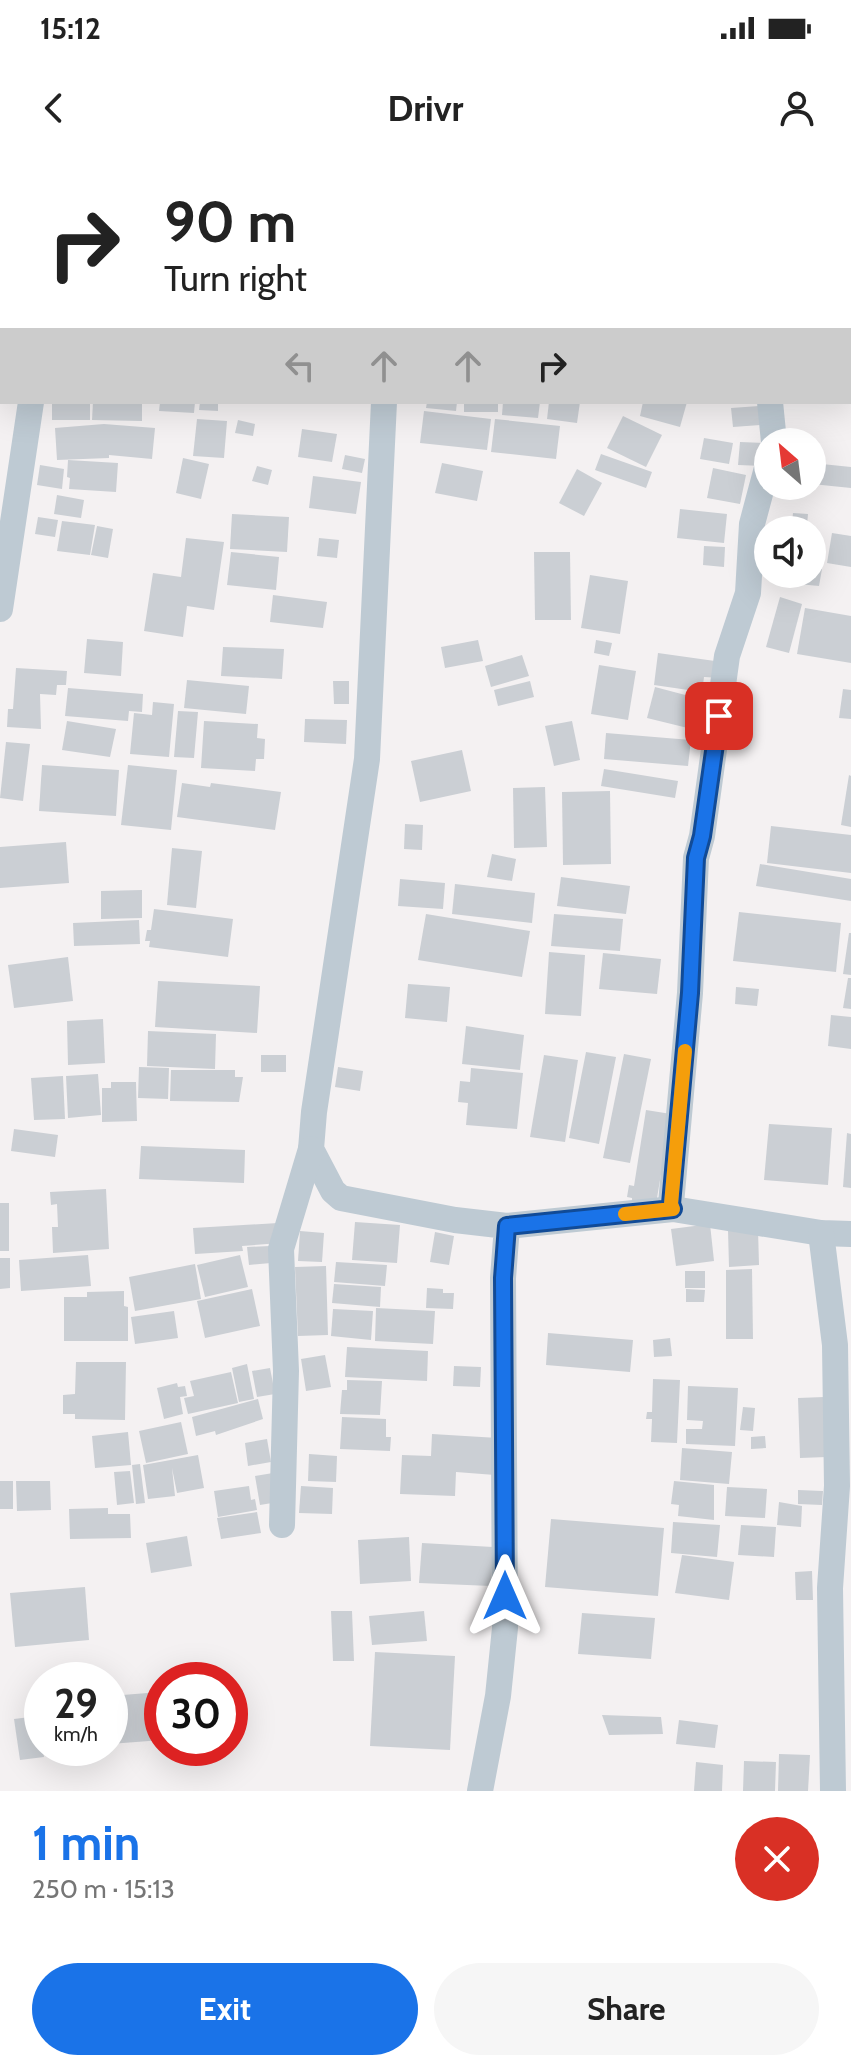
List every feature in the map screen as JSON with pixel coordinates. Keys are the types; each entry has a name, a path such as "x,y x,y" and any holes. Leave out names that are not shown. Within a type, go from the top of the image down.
{"street":[{"path":"0,609 31,404"},
{"path":"282,1525 286,1371 281,1249 311,1149 367,759 384,404"},
{"path":"770,404 773,428"},
{"path":"673,1209 690,993 696,858 702,836 727,656 748,593 752,524 758,500"},
{"path":"311,1149 333,1191 341,1198 455,1220 507,1226 673,1209 821,1233 851,1234"},
{"path":"480,1791 498,1696 505,1628 503,1278 507,1226"},
{"path":"821,1233 835,1345 837,1486 830,1588 833,1791"}],"building":[{"path":"52,404 90,404 90,420 52,420"},
{"path":"93,404 142,404 142,421 92,420"},
{"path":"160,404 195,404 194,413 159,411"},
{"path":"200,404 218,404 218,411 199,410"},
{"path":"427,404 457,404 456,411 426,408"},
{"path":"464,404 498,404 498,412 464,412"},
{"path":"503,404 540,404 538,418 502,415"},
{"path":"549,404 580,404 577,423 547,419"},
{"path":"643,404 686,404 680,427 640,416"},
{"path":"759,406 760,425 733,427 731,408"},
{"path":"424,411 491,419 487,450 420,443"},
{"path":"623,416 662,435 646,467 607,448"},
{"path":"197,419 227,421 224,458 193,456"},
{"path":"495,419 560,426 556,459 491,452"},
{"path":"238,420 255,424 253,436 235,433"},
{"path":"104,424 155,428 152,459 109,455 109,458 57,460 55,428"},
{"path":"302,429 337,434 332,462 298,457"},
{"path":"704,438 733,443 729,464 700,459"},
{"path":"740,442 754,443 754,466 738,465"},
{"path":"601,454 652,472 646,488 595,470"},
{"path":"345,455 365,459 362,473 342,469"},
{"path":"183,458 209,464 201,499 176,493"},
{"path":"68,460 118,463 116,492 69,489"},
{"path":"442,463 483,471 477,501 435,493"},
{"path":"826,464 851,467 851,488 826,485"},
{"path":"40,465 64,469 62,489 37,485"},
{"path":"257,466 272,470 268,485 252,481"},
{"path":"713,468 746,475 740,504 707,498"},
{"path":"577,469 602,483 584,516 559,503"},
{"path":"313,476 361,482 356,514 309,508"},
{"path":"57,495 84,500 81,518 54,514"},
{"path":"680,509 727,514 724,543 677,538"},
{"path":"232,514 289,517 287,552 230,549"},
{"path":"38,517 58,520 55,537 35,534"},
{"path":"62,521 95,525 90,555 57,551"},
{"path":"97,526 113,529 108,558 91,555"},
{"path":"832,533 851,536 851,567 827,563"},
{"path":"186,538 224,542 214,610 187,606 183,637 144,631 153,573 181,577"},
{"path":"319,538 339,540 337,558 317,556"},
{"path":"704,546 725,547 724,567 703,565"},
{"path":"231,552 279,557 276,590 227,585"},
{"path":"534,552 570,552 571,620 535,620"},
{"path":"590,575 628,581 620,634 581,628"},
{"path":"273,595 327,602 323,628 270,622"},
{"path":"780,597 802,604 789,653 766,647"},
{"path":"805,608 851,616 851,663 797,654"},
{"path":"87,639 123,642 121,676 84,673"},
{"path":"478,640 483,661 445,668 441,647"},
{"path":"596,640 612,643 609,656 594,653"},
{"path":"223,647 284,649 282,679 221,676"},
{"path":"658,653 722,662 720,678 704,677 702,692 654,685"},
{"path":"522,655 529,676 491,687 485,666"},
{"path":"599,665 636,671 628,720 591,714"},
{"path":"16,668 67,671 66,685 57,685 56,695 40,694 41,729 7,727 8,709 13,709"},
{"path":"187,680 249,686 246,714 184,708"},
{"path":"333,681 349,681 349,704 334,704"},
{"path":"530,681 534,697 498,706 494,690"},
{"path":"655,687 708,701 700,731 647,718"},
{"path":"68,688 143,694 142,712 129,711 128,721 65,716"},
{"path":"843,689 851,690 851,719 839,718"},
{"path":"153,702 174,704 169,757 130,754 134,713 152,715"},
{"path":"178,711 198,712 194,758 174,757"},
{"path":"305,719 347,720 346,744 304,742"},
{"path":"67,721 116,729 110,757 62,750"},
{"path":"204,721 258,724 257,738 265,739 264,759 256,759 255,771 201,768"},
{"path":"572,721 580,760 554,766 545,726"},
{"path":"606,733 691,740 688,766 604,759"},
{"path":"6,742 30,744 23,801 0,798"},
{"path":"462,750 471,791 420,802 411,761"},
{"path":"42,765 119,770 116,816 39,811"},
{"path":"128,765 177,770 171,830 121,825"},
{"path":"604,769 678,781 675,798 601,786"},
{"path":"851,776 851,827 841,825"},
{"path":"182,783 210,787 211,783 281,792 275,830 177,817"},
{"path":"545,787 547,847 514,848 513,788"},
{"path":"610,791 611,864 563,865 562,792"},
{"path":"405,824 423,825 422,850 404,849"},
{"path":"771,826 851,835 851,873 767,863"},
{"path":"66,842 69,883 0,888 0,847"},
{"path":"172,848 202,851 196,908 167,905"},
{"path":"492,854 516,859 512,881 487,877"},
{"path":"760,864 851,879 851,901 756,886"},
{"path":"561,877 630,886 626,914 557,906"},
{"path":"400,879 445,883 443,909 398,906"},
{"path":"455,884 535,893 532,923 452,914"},
{"path":"142,890 142,918 101,919 101,891"},
{"path":"154,909 233,919 228,957 149,947 150,941 145,941 147,930 151,930"},
{"path":"739,912 841,923 836,972 733,961"},
{"path":"426,914 530,931 522,977 418,960"},
{"path":"554,914 623,919 620,951 551,946"},
{"path":"139,920 140,944 74,946 73,923"},
{"path":"851,933 851,975 843,974"},
{"path":"549,952 585,955 581,1016 545,1014"},
{"path":"603,953 661,959 657,994 599,989"},
{"path":"68,957 73,1001 14,1008 8,965"},
{"path":"848,978 851,978 851,1009 843,1008"},
{"path":"158,981 260,986 257,1033 155,1027"},
{"path":"408,984 450,987 447,1022 405,1018"},
{"path":"736,987 759,989 757,1006 735,1004"},
{"path":"831,1015 851,1017 851,1049 828,1046"},
{"path":"103,1019 105,1063 68,1065 67,1021"},
{"path":"466,1026 524,1035 520,1070 462,1064"},
{"path":"148,1031 216,1034 215,1069 147,1066"},
{"path":"586,1052 616,1057 599,1144 569,1138"},
{"path":"624,1054 651,1059 630,1163 603,1158"},
{"path":"261,1055 286,1055 286,1072 261,1072"},
{"path":"544,1055 578,1060 565,1142 530,1137"},
{"path":"139,1067 169,1068 168,1099 138,1098"},
{"path":"338,1067 363,1071 360,1091 335,1087"},
{"path":"471,1068 523,1073 517,1129 466,1125 468,1103 458,1102 460,1081 470,1082"},
{"path":"171,1070 235,1070 235,1077 243,1077 239,1102 170,1101"},
{"path":"98,1074 101,1115 68,1118 66,1076"},
{"path":"63,1076 65,1119 34,1120 31,1078"},
{"path":"111,1082 136,1082 137,1121 102,1122 102,1088 111,1088"},
{"path":"646,1110 671,1114 656,1204 627,1197 629,1185 634,1186"},
{"path":"769,1124 832,1128 828,1185 764,1180"},
{"path":"14,1129 58,1135 55,1157 11,1151"},
{"path":"847,1133 851,1134 851,1188 843,1187"},
{"path":"141,1146 245,1150 244,1183 139,1179"},
{"path":"106,1189 109,1249 53,1253 52,1227 58,1227 57,1204 51,1205 50,1192"},
{"path":"0,1203 9,1203 9,1251 0,1251"},
{"path":"355,1222 400,1225 397,1263 352,1260"},
{"path":"278,1223 280,1243 242,1246 243,1251 195,1254 193,1228"},
{"path":"710,1224 714,1261 676,1266 671,1229"},
{"path":"758,1229 759,1265 729,1267 728,1230"},
{"path":"300,1231 324,1233 322,1262 298,1261"},
{"path":"435,1232 454,1236 449,1265 430,1262"},
{"path":"270,1246 271,1263 249,1265 247,1247"},
{"path":"88,1255 91,1286 21,1291 19,1260"},
{"path":"240,1255 248,1287 205,1297 197,1265"},
{"path":"0,1258 10,1258 10,1288 0,1289"},
{"path":"336,1262 387,1265 385,1286 334,1282"},
{"path":"195,1264 201,1299 135,1311 129,1277"},
{"path":"326,1266 328,1335 298,1336 295,1267"},
{"path":"752,1269 753,1339 726,1339 726,1270"},
{"path":"685,1271 705,1271 705,1288 685,1288"},
{"path":"334,1284 381,1287 380,1307 332,1303"},
{"path":"427,1288 454,1293 453,1309 426,1308"},
{"path":"252,1289 260,1326 205,1338 197,1301"},
{"path":"686,1289 705,1290 704,1302 686,1302"},
{"path":"124,1291 124,1306 128,1307 128,1341 64,1341 64,1297 87,1297 87,1292"},
{"path":"376,1308 435,1311 433,1344 375,1341"},
{"path":"333,1309 373,1311 371,1340 331,1336"},
{"path":"174,1311 178,1338 135,1344 131,1317"},
{"path":"548,1333 633,1340 630,1372 546,1365"},
{"path":"670,1338 672,1356 654,1357 653,1340"},
{"path":"347,1347 428,1351 427,1381 345,1377"},
{"path":"325,1355 331,1387 306,1391 301,1359"},
{"path":"76,1362 126,1362 125,1420 75,1419 75,1414 63,1414 63,1395 75,1394"},
{"path":"247,1364 254,1399 239,1402 232,1368"},
{"path":"454,1366 481,1367 480,1387 453,1386"},
{"path":"270,1368 275,1394 257,1397 252,1371"},
{"path":"231,1372 238,1403 188,1414 184,1398 194,1396 190,1381"},
{"path":"653,1379 680,1380 677,1443 651,1442 652,1419 646,1419 647,1412 652,1412"},
{"path":"347,1380 382,1381 380,1415 340,1414 342,1390 347,1390"},
{"path":"177,1383 178,1387 185,1386 187,1396 180,1397 183,1414 164,1419 157,1388"},
{"path":"688,1386 738,1388 735,1446 686,1444 686,1429 702,1429 703,1421 687,1420"},
{"path":"824,1397 827,1457 800,1458 798,1398"},
{"path":"258,1399 263,1419 216,1435 215,1431 196,1436 192,1417"},
{"path":"743,1407 755,1408 753,1431 740,1430"},
{"path":"342,1417 386,1419 386,1437 391,1437 390,1451 340,1449"},
{"path":"181,1422 188,1454 146,1463 139,1431"},
{"path":"128,1432 131,1465 95,1468 92,1436"},
{"path":"432,1434 498,1438 495,1475 456,1472 455,1496 400,1494 402,1455 431,1456"},
{"path":"765,1436 766,1448 751,1449 751,1437"},
{"path":"267,1439 271,1462 248,1466 245,1443"},
{"path":"682,1448 732,1452 729,1484 680,1480"},
{"path":"309,1454 337,1456 336,1482 308,1481"},
{"path":"198,1455 204,1488 177,1493 172,1468 175,1496 148,1499 143,1465"},
{"path":"140,1464 145,1503 136,1504 132,1465"},
{"path":"130,1471 134,1503 117,1505 114,1472"},
{"path":"273,1473 278,1502 260,1505 255,1476"},
{"path":"0,1481 13,1481 13,1509 0,1509"},
{"path":"16,1481 50,1481 51,1510 17,1511"},
{"path":"674,1481 714,1485 714,1520 678,1516 679,1505 671,1504"},
{"path":"249,1486 251,1500 255,1499 257,1510 218,1517 214,1491"},
{"path":"301,1486 333,1488 332,1514 299,1513"},
{"path":"727,1487 767,1489 765,1518 725,1516"},
{"path":"798,1490 823,1491 822,1505 798,1504"},
{"path":"779,1502 802,1506 801,1527 777,1525"},
{"path":"108,1508 108,1514 130,1514 131,1538 70,1539 69,1509"},
{"path":"257,1512 261,1533 221,1539 217,1518"},
{"path":"551,1519 664,1528 658,1596 545,1587"},
{"path":"673,1522 720,1525 717,1557 671,1553"},
{"path":"741,1525 776,1527 774,1557 738,1555"},
{"path":"187,1536 192,1566 151,1573 146,1543"},
{"path":"409,1537 411,1581 360,1584 358,1540"},
{"path":"422,1543 493,1547 491,1586 419,1583"},
{"path":"682,1555 734,1562 729,1600 675,1593"},
{"path":"812,1571 813,1600 796,1600 795,1572"},
{"path":"85,1587 89,1640 15,1647 10,1593"},
{"path":"331,1611 352,1611 354,1661 333,1661"},
{"path":"424,1611 427,1641 372,1645 369,1616"},
{"path":"582,1613 655,1618 651,1659 578,1654"},
{"path":"375,1652 455,1656 450,1750 370,1746"},
{"path":"144,1693 144,1741 128,1743 128,1695"},
{"path":"602,1715 661,1717 663,1734 609,1735"},
{"path":"24,1718 24,1760 20,1760 14,1719"},
{"path":"679,1720 718,1725 715,1748 676,1744"},
{"path":"779,1754 810,1755 808,1791 778,1791"},
{"path":"744,1761 776,1762 775,1791 743,1791"},
{"path":"696,1762 723,1765 722,1791 694,1791"}],"slow traffic":[{"path":"625,1214 673,1209 685,1051"}],"route":[{"path":"505,1596 503,1278 507,1226 673,1209 690,993 696,858 702,836 719,716"}]}
